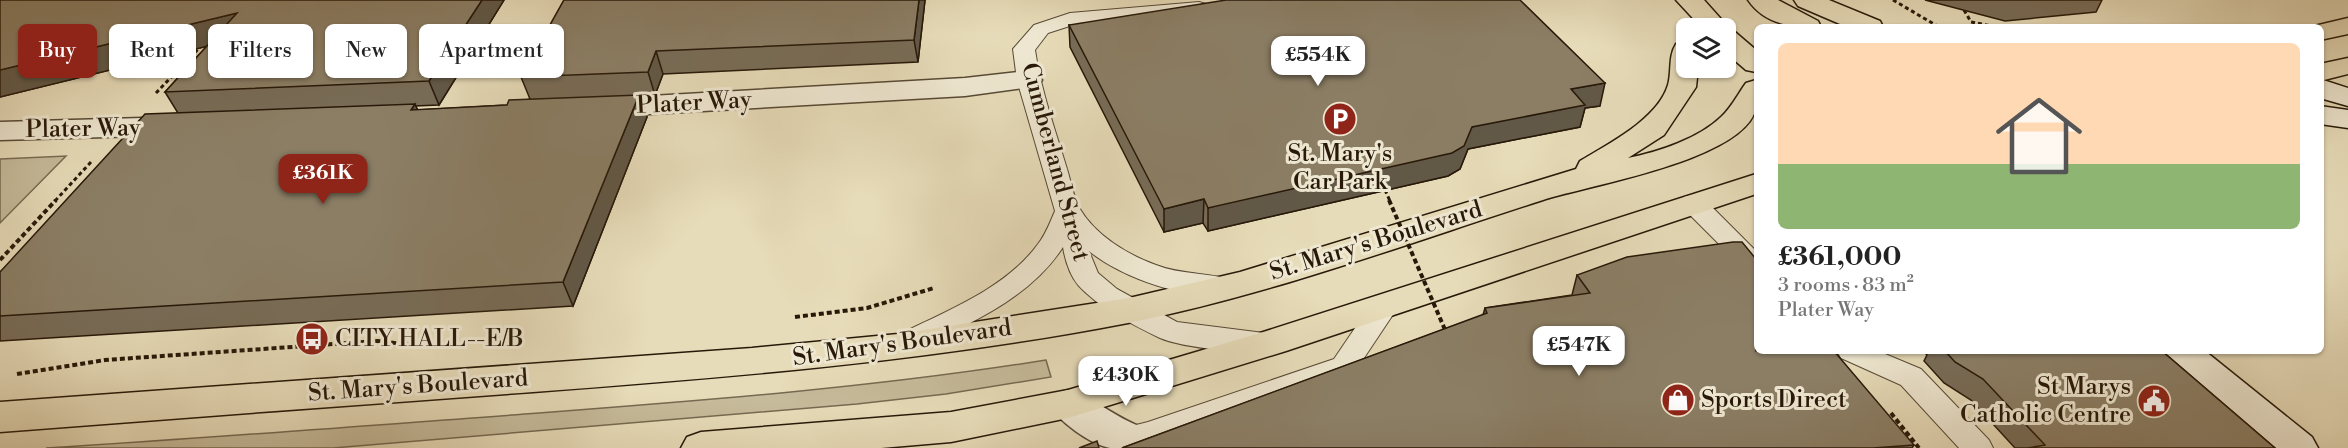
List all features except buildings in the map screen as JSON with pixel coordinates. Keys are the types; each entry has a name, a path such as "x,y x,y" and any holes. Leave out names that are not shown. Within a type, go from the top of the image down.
{"main road":[{"path":"1761,0 1777,12 1802,24"},
{"path":"1807,0 1862,24"},
{"path":"2324,31 2348,26"},
{"path":"1736,47 1754,62"},
{"path":"2324,72 2348,66"},
{"path":"1572,180 1653,129 1682,87 1683,78"},
{"name":"St. Mary's Boulevard","path":"0,417 753,362 898,347 1129,310 1231,286 1572,180 1641,165 1705,142 1734,122 1754,92"},
{"path":"700,448 951,427 1068,404 1273,342 1754,185"}],"street":[{"name":"Plater Way","path":"573,110 965,87 1028,80"},
{"path":"2324,89 2348,96"},
{"path":"2324,116 2348,119"},
{"name":"Plater Way","path":"0,131 205,125"},
{"path":"2184,354 2298,448"},
{"path":"1068,404 1128,443"}],"lane":[{"name":"Cumberland Street","path":"1221,8 1077,16 1041,29 1024,49 1028,80 1068,211 1078,258 1087,278 1107,296 1129,310 1171,331 1239,342 1273,342"},
{"path":"1693,203 1754,264"},
{"path":"898,347 966,311 1025,273 1042,257 1068,211 1103,248 1146,273 1188,284 1231,286"},
{"path":"1128,443 1150,433 1344,366 1386,304"},
{"path":"1858,354 1911,376 1978,448"}],"path":[{"path":"1893,0 1934,24"},
{"path":"1964,10 1971,22 1981,24"},
{"path":"1385,190 1447,336"},
{"path":"786,318 867,308 942,286"},
{"path":"12,375 105,360 377,341 424,346"}],"shaded area":[{"path":"66,156 0,223 0,159"},
{"path":"1046,360 1051,377 946,394 857,404 333,448 46,448 730,398 920,378"}],"place":[{"name":"St. Mary's Car Park","path":"1340,119"},
{"name":"CITY HALL--E/B","path":"312,339"},
{"name":"Sports Direct","path":"1678,400"},
{"name":"St Marys Catholic Centre","path":"2154,401"}]}
